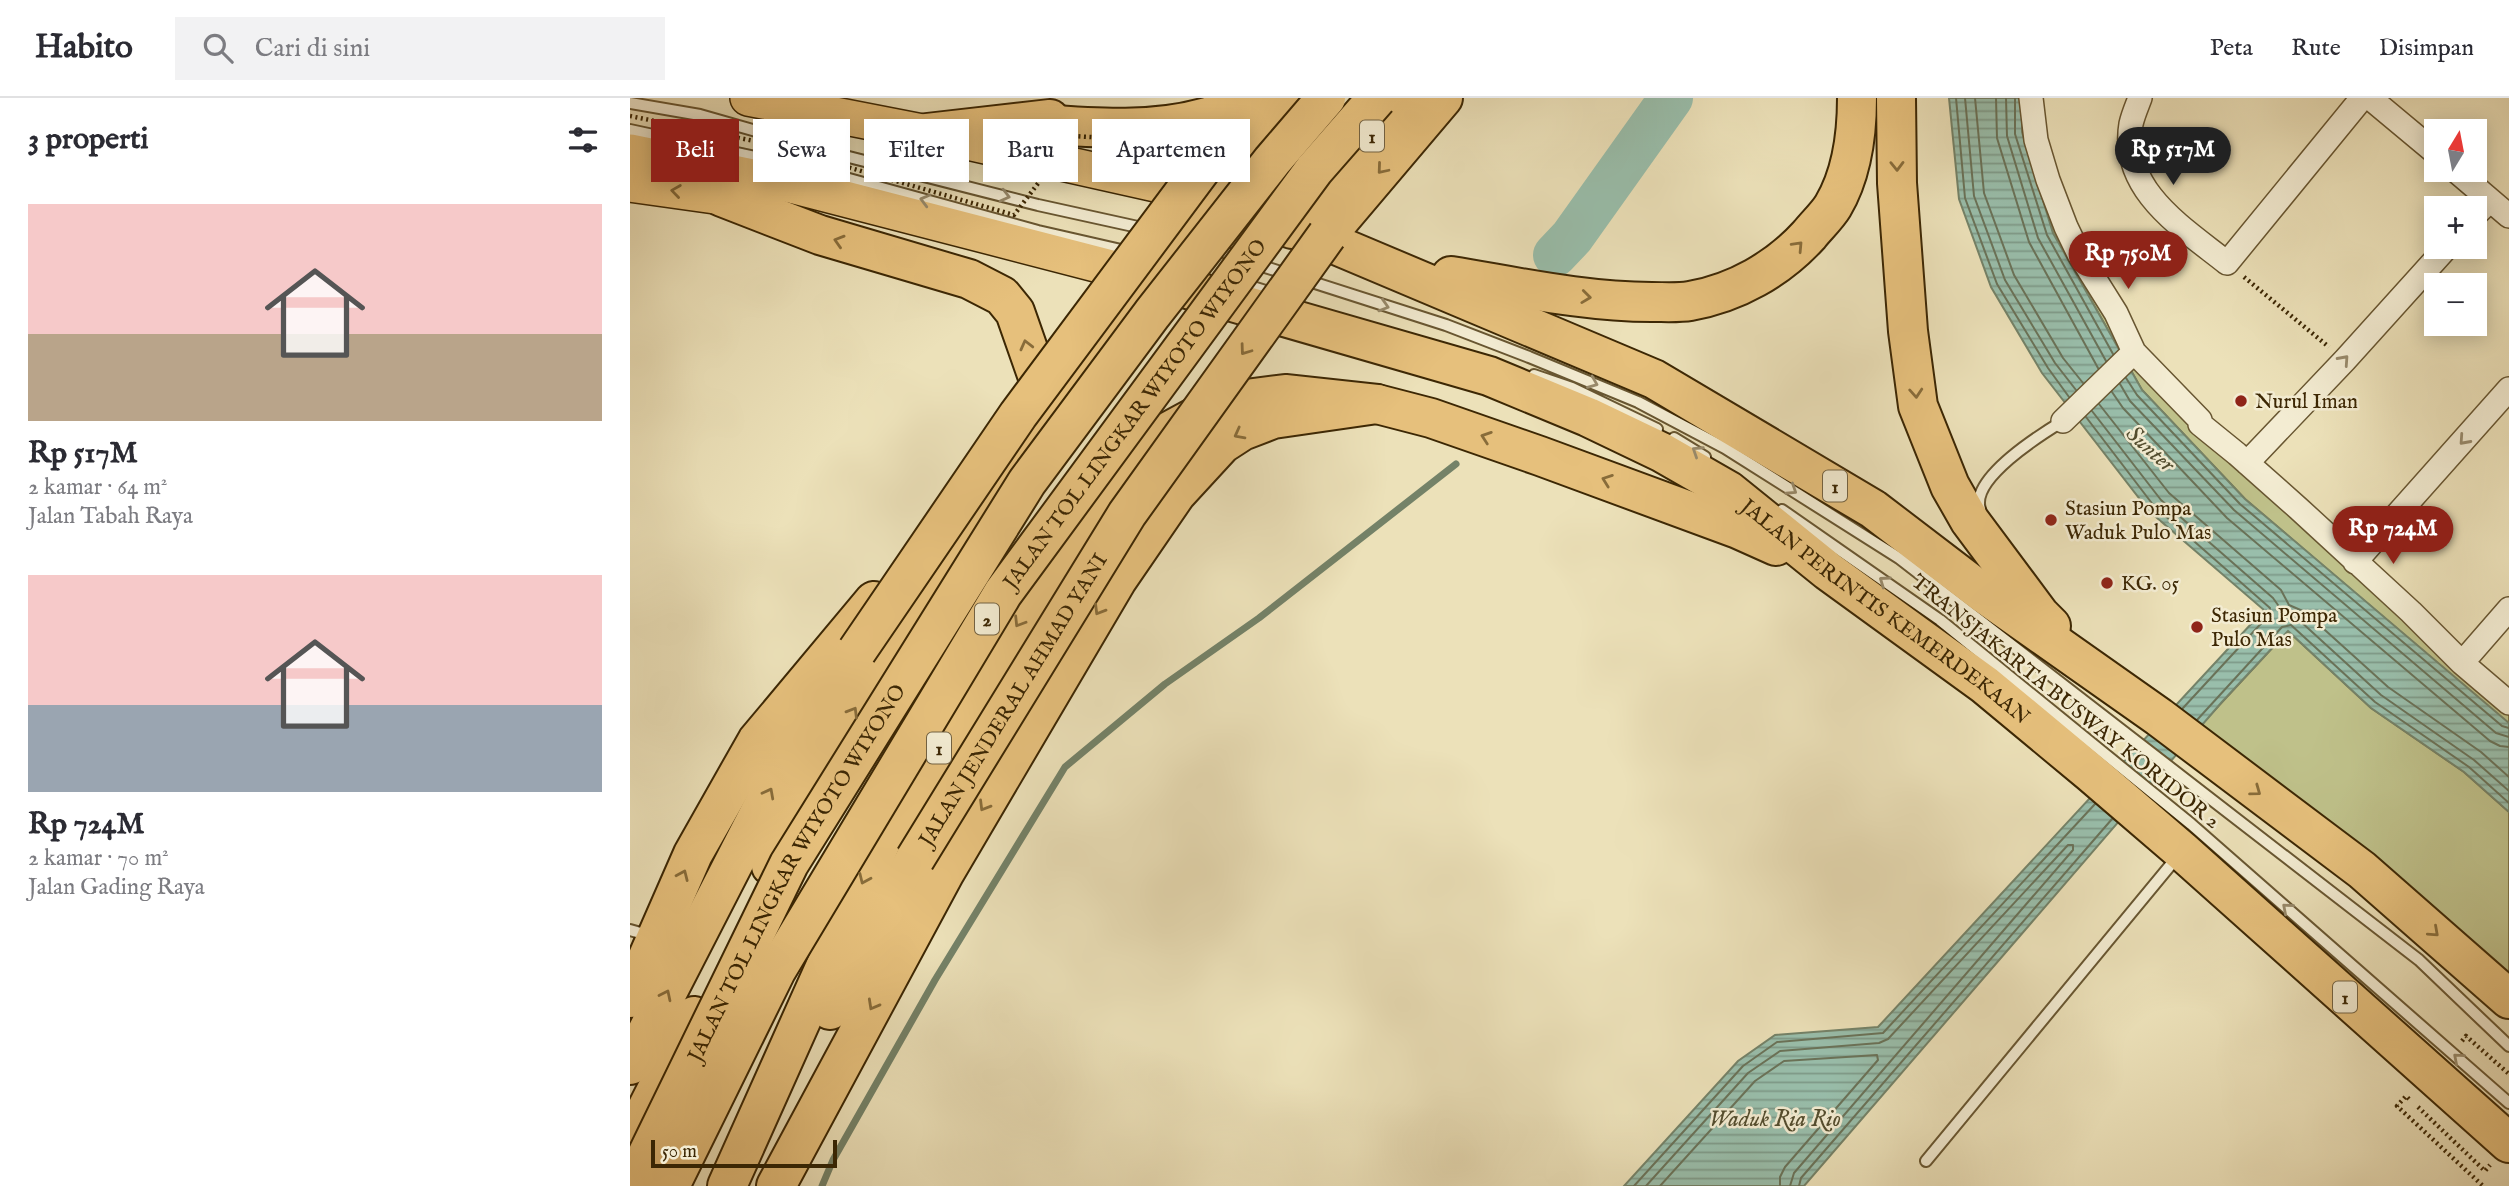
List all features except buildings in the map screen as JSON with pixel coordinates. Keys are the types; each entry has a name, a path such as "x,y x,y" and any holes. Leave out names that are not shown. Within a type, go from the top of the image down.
{"highway":[{"path":"1052,119 1157,98"},
{"path":"1078,126 1145,127 1206,118 1258,98"},
{"name":"1","path":"633,1061 782,769 864,639 1003,436 1200,189 1258,98"},
{"name":"1","path":"1200,189 1290,98"},
{"name":"JALAN TOL LINGKAR WIYOTO WIYONO","path":"632,1186 789,864 1027,482 1160,303 1272,161 1326,98"},
{"name":"JALAN TOL LINGKAR WIYOTO WIYONO","path":"670,1186 776,971 1003,593 1314,170 1377,98"},
{"path":"1515,347 1626,302 1689,302 1763,275 1793,253 1833,207 1850,167 1857,122 1857,98"},
{"path":"1896,98 1898,191 1908,331 1917,406 1950,486 1970,521 2040,615 2104,677"},
{"name":"1","path":"1223,255 1431,103"},
{"name":"JALAN JENDERAL AHMAD YANI","path":"729,1186 915,859 1127,514 1223,255 1200,189"},
{"name":"JALAN PERINTIS KEMERDEKAAN","path":"1200,189 1223,255"},
{"path":"722,197 820,235 969,279 1002,296 1015,312 1049,409"},
{"name":"JALAN JENDERAL AHMAD YANI","path":"630,1143 820,768 982,504 1049,409 1223,255"},
{"name":"JALAN JENDERAL AHMAD YANI","path":"729,1186 882,840 1097,497 1129,453 1223,255"},
{"name":"JALAN PERINTIS KEMERDEKAAN","path":"1223,255 1380,264 1515,347 1588,417 1661,452 1729,491 1828,571 2101,766 2140,799 2182,851 2497,1157"},
{"name":"JALAN PERINTIS KEMERDEKAAN","path":"1223,255 1515,347 1654,379 1873,509 1983,593 2104,677 2144,727 2185,759 2362,870 2509,999"},
{"path":"1129,453 1199,415 1238,400 1285,394 1377,404 1432,418 1738,529 1828,571"},
{"path":"776,1186 945,872 1117,580 1176,494 1222,444 1242,431 1273,419 1377,404"},
{"path":"630,998 643,933 693,854 757,741 877,597 938,511 948,506 982,504"},
{"path":"877,597 949,555"}],"main road":[{"path":"748,98 864,121"},
{"path":"969,142 1200,189"},
{"path":"630,152 790,185 1223,255"},
{"path":"630,184 722,197 764,194 790,185"}],"street":[{"path":"2032,98 2036,140 2066,226 2079,254 2116,313 2130,355 2200,420 2200,424 2247,463 2411,612 2462,663 2509,703"},
{"path":"2140,98 2131,124 2130,146 2132,164 2145,191 2180,226 2227,263 2362,98"},
{"path":"2370,98 2424,143"},
{"path":"2487,209 2509,216"},
{"path":"2247,463 2436,259"},
{"path":"2066,418 2130,355"},
{"path":"2355,562 2509,389"},
{"path":"2462,663 2509,608"}],"lane":[{"path":"713,1048 797,872 1016,504 1105,389 1223,255 1311,187 1385,98"},
{"path":"630,103 700,115 837,154 1223,255 1290,299"},
{"path":"630,130 820,171 1038,230 1223,255"},
{"path":"670,1186 733,1046 816,887 1033,532 1223,255"},
{"path":"1515,347 1572,388 1691,446 1713,462"},
{"name":"TRANSJAKARTA BUSWAY KORIDOR 2","path":"1515,347 1638,401 1725,448 1899,558 2144,727"},
{"path":"1984,516 1979,505 1979,494 1986,482 2032,440 2066,418"},
{"name":"TRANSJAKARTA BUSWAY KORIDOR 2","path":"1770,502 1940,620 2101,766"},
{"path":"1989,528 2008,573"},
{"name":"TRANSJAKARTA BUSWAY KORIDOR 2","path":"2185,759 2419,960 2509,1046"},
{"name":"TRANSJAKARTA BUSWAY KORIDOR 2","path":"2140,799 2191,824 2509,1102"},
{"path":"1926,1161 2182,851"}],"path":[{"path":"630,116 764,143 1014,215 1073,136 1092,137"},
{"path":"2227,263 2330,348"},
{"path":"2483,1186 2397,1106 2406,1096 2497,1157"}],"green space":[{"path":"2022,98 2036,140 2134,352 2509,705 2509,724 2245,499 2142,390 2053,233 2022,132"},
{"path":"2288,631 2371,708 2464,772 2509,812 2509,999 2187,740"}],"water":[{"path":"1949,98 2022,98 2022,132 2053,233 2142,390 2245,499 2509,723 2509,812 2464,772 2371,708 2288,631 2221,703 1804,1186 1624,1186 1738,1061 1775,1035 1878,1027 2264,610 2149,511 2042,373 1991,287 1959,199"}],"waterway":[{"path":"1555,255 1572,237 1671,98"},
{"path":"822,1186 833,1160 935,980 1065,767 1165,684 1259,618 1456,464"}],"place":[{"name":"Nurul Iman","path":"2241,401"},
{"name":"Stasiun Pompa Waduk Pulo Mas","path":"2051,520"},
{"name":"KG. 05","path":"2107,583"},
{"name":"Stasiun Pompa Pulo Mas","path":"2197,627"}],"water label":[{"name":"Sunter","path":"2151,448"},
{"name":"Waduk Ria Rio","path":"1775,1118"}]}
